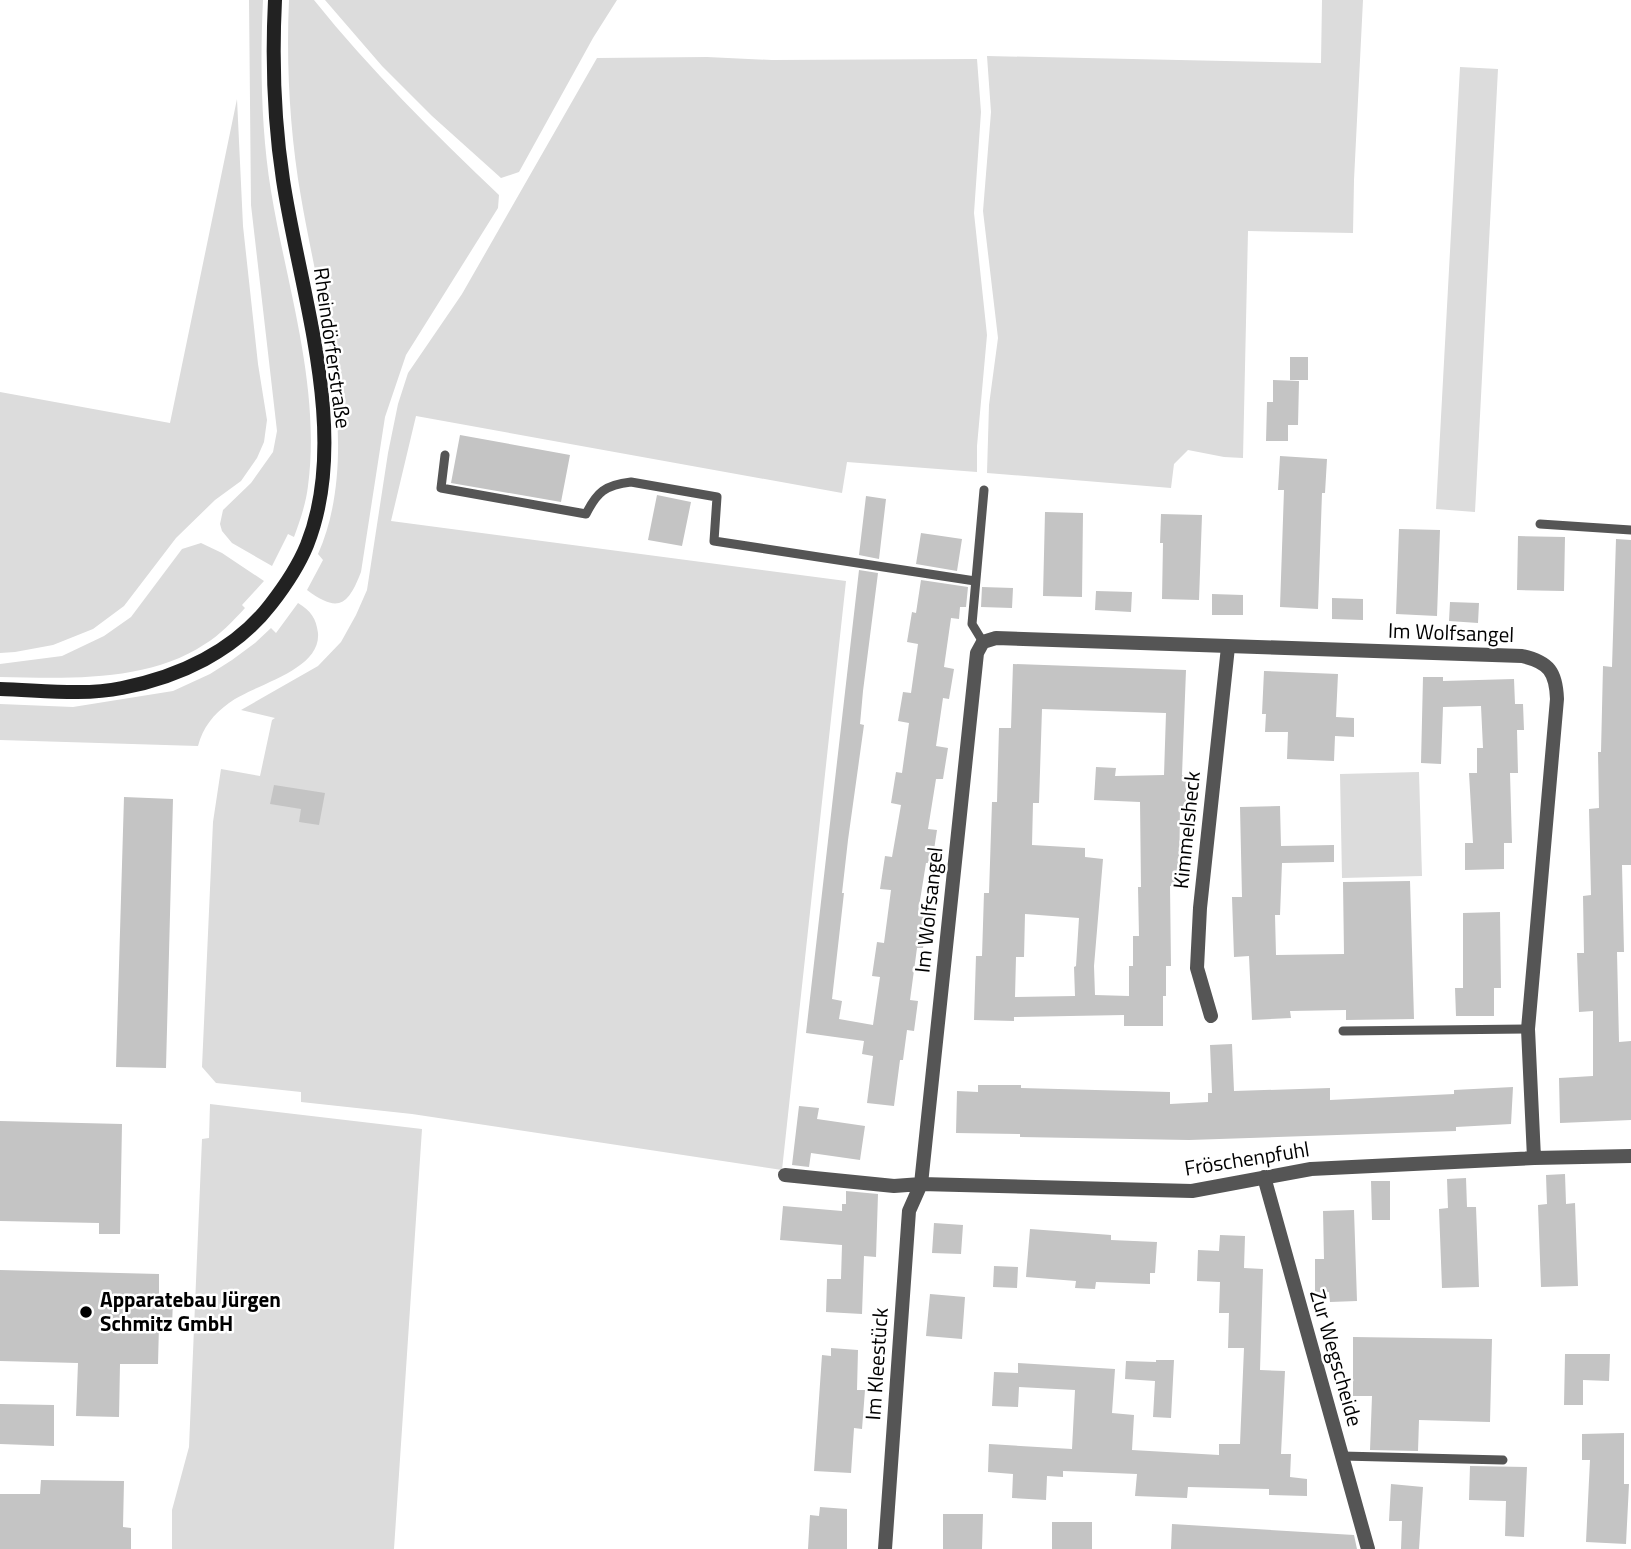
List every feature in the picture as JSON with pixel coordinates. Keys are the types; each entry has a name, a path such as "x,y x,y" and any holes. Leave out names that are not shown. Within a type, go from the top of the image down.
{"main road":[{"name":"Rheindörferstraße","path":"0,689 119,689 158,680 195,665 259,620 292,574 306,546 320,496 324,416 314,345 283,179 275,101 275,0"}],"street":[{"name":"Im Wolfsangel","path":"922,1184 976,653 983,642 996,638 1522,656 1537,659 1549,668 1556,682 1557,699 1528,1029 1534,1158"},
{"name":"Kimmelsheck","path":"1211,1016 1197,968 1228,647"},
{"name":"Fröschenpfuhl","path":"785,1175 894,1186 922,1184 1192,1191 1311,1169 1631,1156"},
{"name":"Zur Wegscheide","path":"1264,1177 1368,1549"},
{"name":"Im Kleestück","path":"885,1549 909,1211 922,1184"}],"lane":[{"path":"445,454 441,488 586,514 596,494 631,482 717,497 714,541 975,581"},
{"path":"983,642 972,624 984,491"},
{"path":"1540,524 1631,530"},
{"path":"1343,1031 1528,1029"},
{"path":"1342,1455 1503,1460"}],"shaded area":[{"path":"249,0 263,0 262,96 265,144 271,191 300,338 310,412 311,449 304,505 294,537 288,534 272,566 232,543 220,524 223,510 251,483 273,452 277,431 251,205"},
{"path":"289,0 314,0 403,100 499,195 498,208 406,355 385,417 361,572 346,599 334,603 327,602 307,590 323,560 318,554 331,513 337,470 338,424 334,377 294,148 289,74"},
{"path":"325,0 617,0 519,172 501,178 432,116 382,66"},
{"path":"1322,0 1363,0 1353,233 1248,231 1243,458 1188,450 1174,464 1171,488 987,473 989,405 998,338 983,211 991,112 987,56 1321,63"},
{"path":"707,57 772,60 977,59 981,112 974,213 987,335 977,472 847,462 842,493 416,416 391,521 846,581 782,1170 412,1114 301,1102 301,1092 216,1083 202,1067 213,822 221,769 260,776 272,720 275,718 241,710 318,666 341,642 356,615 367,590 388,453 398,404 408,373 462,294 597,58"},
{"path":"1460,67 1498,69 1475,512 1436,509"},
{"path":"237,99 243,226 267,420 264,442 241,481 215,500 176,538 124,606 93,629 53,645 0,653 0,392 170,423"},
{"path":"201,543 222,553 264,581 242,605 245,608 211,640 182,657 132,672 79,677 0,677 0,664 62,656 104,636 131,617 182,549"},
{"path":"298,603 312,615 317,628 316,646 309,657 298,667 229,703 213,717 198,746 0,740 0,704 73,707 173,691 210,674 232,660 271,628 276,633"},
{"path":"1419,772 1422,876 1342,878 1340,774"},
{"path":"210,1104 422,1129 394,1549 172,1549 172,1510 189,1447 202,1139 209,1138"}],"building":[{"path":"1290,357 1308,357 1308,380 1290,380"},
{"path":"1273,380 1299,381 1298,425 1288,425 1288,441 1266,441 1267,402 1273,402"},
{"path":"460,435 570,455 561,502 451,483"},
{"path":"1280,456 1327,459 1325,493 1322,493 1318,609 1280,607 1284,490 1278,490"},
{"path":"657,495 691,502 682,546 648,540"},
{"path":"866,496 886,499 879,559 859,555"},
{"path":"1045,512 1083,513 1082,597 1043,596"},
{"path":"1161,514 1202,515 1199,600 1162,599"},
{"path":"1399,529 1440,530 1437,616 1396,614"},
{"path":"921,533 962,539 957,571 916,564"},
{"path":"1518,536 1565,537 1564,591 1517,590"},
{"path":"1616,539 1631,540 1631,865 1622,865 1624,952 1617,952 1619,1042 1631,1041 1631,1120 1560,1123 1559,1078 1593,1076 1593,1011 1579,1012 1577,953 1584,953 1583,896 1591,895 1589,809 1599,808 1598,752 1601,752 1603,666 1612,667"},
{"path":"859,570 878,573 863,691 860,724 864,725 848,840 832,999 842,1001 839,1019 873,1025 880,977 872,976 877,942 884,943 891,890 880,889 885,856 892,857 901,805 891,803 896,772 902,773 909,723 898,721 903,692 911,693 918,644 907,642 912,612 916,613 921,580 968,587 966,607 960,607 959,619 951,618 944,667 954,669 949,699 943,698 936,746 948,748 943,779 936,779 928,829 937,830 932,863 926,863 918,913 928,915 923,948 917,948 910,1000 918,1001 914,1031 907,1030 894,1106 867,1103 873,1056 862,1054 864,1041 806,1033"},
{"path":"982,587 1013,588 1012,608 981,607"},
{"path":"1096,591 1132,592 1131,612 1095,610"},
{"path":"1212,594 1243,595 1243,615 1212,615"},
{"path":"1332,598 1363,599 1363,620 1332,619"},
{"path":"1450,602 1479,603 1478,623 1449,621"},
{"path":"1013,664 1186,670 1182,775 1186,775 1186,806 1180,806 1179,886 1170,886 1171,966 1166,966 1163,1026 1124,1026 1124,1015 1014,1017 1014,1021 974,1020 976,956 982,956 984,893 989,893 992,802 997,802 999,728 1011,728","holes":["1042,709 1166,713 1164,775 1115,776 1116,768 1096,767 1094,800 1140,802 1139,936 1133,936 1129,996 1095,995 1094,966 1103,859 1085,857 1085,848 1032,845 1033,803 1039,803","1025,914 1079,918 1074,967 1075,996 1015,997 1016,957 1024,957"]},
{"path":"1264,671 1338,674 1336,717 1354,718 1354,737 1335,736 1334,761 1287,759 1288,732 1265,732 1266,714 1262,714"},
{"path":"1423,677 1443,677 1443,681 1514,679 1515,704 1523,704 1524,730 1517,730 1518,773 1510,773 1512,843 1504,843 1504,869 1465,870 1465,843 1473,843 1469,773 1477,773 1477,748 1483,748 1481,706 1443,707 1441,764 1421,763"},
{"path":"274,785 325,793 319,825 299,822 301,809 270,804"},
{"path":"124,797 173,799 166,1068 116,1067"},
{"path":"1280,806 1281,846 1334,845 1334,862 1282,863 1280,915 1275,915 1276,955 1344,954 1343,882 1410,881 1414,1019 1346,1020 1346,1010 1290,1011 1291,1018 1252,1020 1249,956 1234,957 1232,897 1242,897 1240,807"},
{"path":"1500,912 1501,988 1494,988 1494,1016 1456,1016 1455,988 1463,988 1463,913"},
{"path":"1232,1044 1234,1091 1330,1088 1330,1100 1454,1094 1454,1090 1513,1087 1511,1124 1456,1127 1456,1131 1189,1140 956,1133 957,1091 978,1092 978,1085 1170,1092 1170,1104 1208,1102 1208,1093 1212,1093 1210,1045"},
{"path":"799,1106 819,1108 817,1119 865,1126 860,1160 811,1153 809,1167 792,1165"},
{"path":"0,1121 122,1124 120,1234 99,1234 99,1223 0,1221"},
{"path":"1565,1174 1566,1204 1575,1203 1578,1286 1541,1287 1538,1205 1547,1204 1546,1175"},
{"path":"1466,1178 1467,1207 1476,1207 1479,1287 1442,1288 1439,1209 1448,1208 1447,1179"},
{"path":"1371,1181 1390,1181 1390,1220 1372,1220"},
{"path":"846,1191 878,1194 876,1257 864,1256 862,1314 826,1312 827,1279 841,1279 842,1245 780,1240 783,1206 842,1211 842,1204 846,1204"},
{"path":"1354,1210 1357,1301 1330,1302 1329,1292 1315,1293 1315,1259 1324,1259 1323,1211"},
{"path":"934,1223 963,1225 961,1254 932,1253"},
{"path":"1030,1229 1111,1235 1111,1240 1157,1242 1155,1273 1150,1273 1150,1284 1096,1282 1095,1289 1075,1288 1076,1281 1026,1277"},
{"path":"1220,1235 1245,1236 1244,1268 1263,1269 1260,1370 1285,1371 1281,1454 1291,1454 1290,1477 1307,1479 1307,1496 1269,1495 1269,1489 1188,1487 1187,1498 1135,1496 1137,1474 1063,1471 1063,1477 1047,1476 1046,1500 1012,1498 1013,1474 988,1472 989,1444 1072,1449 1075,1390 1019,1387 1018,1407 992,1406 994,1372 1018,1373 1018,1363 1115,1369 1112,1413 1134,1415 1132,1450 1219,1455 1219,1444 1240,1444 1244,1348 1228,1348 1229,1313 1219,1313 1220,1282 1197,1281 1198,1250 1219,1251"},
{"path":"994,1266 1018,1267 1017,1288 993,1287"},
{"name":"Apparatebau Jürgen Schmitz GmbH","path":"0,1270 159,1274 159,1299 173,1300 172,1326 159,1325 158,1364 120,1364 119,1417 76,1416 78,1363 0,1361"},
{"path":"930,1294 965,1297 962,1339 926,1336"},
{"path":"1353,1337 1492,1339 1490,1422 1419,1420 1418,1451 1370,1450 1372,1396 1353,1396"},
{"path":"831,1348 858,1350 857,1390 865,1390 862,1429 854,1428 851,1473 814,1471 822,1355 831,1356"},
{"path":"1565,1354 1610,1354 1609,1381 1583,1380 1583,1405 1564,1405"},
{"path":"1174,1360 1171,1418 1153,1417 1155,1381 1125,1379 1126,1361"},
{"path":"0,1404 54,1405 54,1446 0,1444"},
{"path":"1624,1433 1624,1484 1629,1484 1626,1544 1586,1542 1590,1460 1582,1460 1582,1434"},
{"path":"1470,1466 1527,1467 1524,1537 1505,1536 1506,1501 1469,1500"},
{"path":"41,1480 124,1481 123,1527 131,1528 131,1549 0,1549 0,1494 40,1494"},
{"path":"1391,1484 1423,1487 1419,1549 1401,1549 1402,1521 1389,1521"},
{"path":"820,1507 847,1509 847,1549 808,1549 810,1515 819,1516"},
{"path":"943,1514 983,1514 982,1549 943,1549"},
{"path":"1052,1522 1092,1522 1092,1549 1052,1549"},
{"path":"1172,1524 1354,1535 1357,1549 1171,1549"}],"place":[{"name":"Apparatebau Jürgen Schmitz GmbH","path":"86,1312"}]}
